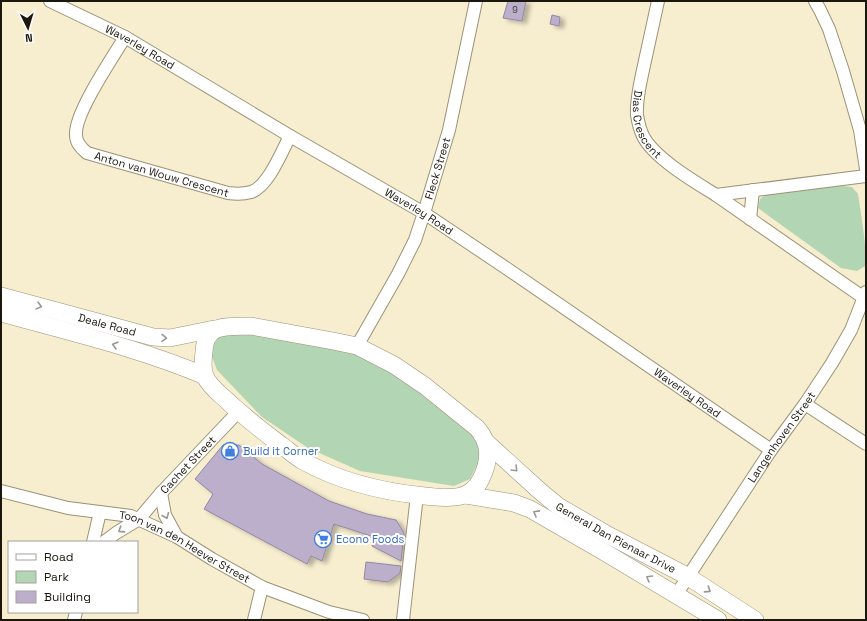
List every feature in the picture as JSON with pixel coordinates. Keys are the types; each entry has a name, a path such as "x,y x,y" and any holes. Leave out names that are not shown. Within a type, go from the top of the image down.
{"street":[{"name":"Waverley Road","path":"50,1 125,37 290,136 424,213 770,450"},
{"name":"Fleck Street","path":"358,346 411,247 424,213 449,130 476,1"},
{"name":"Dias Crescent","path":"658,1 639,92 637,115 643,136 652,148 688,176 865,295"},
{"path":"815,1 829,29 843,71 860,130 866,169"},
{"name":"Anton van Wouw Crescent","path":"125,37 94,89 78,120 76,136 80,146 87,153 228,193 237,194 251,192 260,187 267,178 290,136"},
{"path":"716,195 866,176"},
{"path":"750,219 753,190"},
{"name":"Langenhoven Street","path":"676,595 770,450 805,404 832,363 851,330 865,295"},
{"name":"Deale Road","path":"1,296 153,337 170,338 226,326 251,326 358,346"},
{"name":"Deale Road","path":"1,313 132,350 184,367 205,376 212,387 238,412 303,461 319,468"},
{"path":"205,376 203,367 206,338 214,329"},
{"name":"General Dan Pienaar Drive","path":"358,346 394,365 426,386 477,428 487,442 540,492 558,506 608,535 687,576 755,620"},
{"path":"805,404 866,444"},
{"name":"Cachet Street","path":"105,541 139,519 161,493 238,412"},
{"path":"466,495 478,486 486,468 487,442"},
{"name":"General Dan Pienaar Drive","path":"319,468 334,475 365,485 417,495 444,498 466,495 514,503 530,509 718,620"},
{"name":"Toon van den Heever Street","path":"1,491 68,508 131,516 177,538 262,587 329,612 363,620"},
{"path":"161,493 165,515 177,538"},
{"path":"403,620 417,495"},
{"path":"93,541 100,512"},
{"path":"254,620 262,587"}],"green space":[{"path":"843,186 852,187 858,194 865,249 865,266 857,271 841,268 758,208 760,199 770,191"},
{"path":"238,326 377,358 471,426 481,443 478,464 470,479 454,486 360,471 308,448 262,417 217,370 211,354 218,335"}],"building":[{"path":"508,1 526,1 522,21 503,18"},
{"path":"552,15 560,17 559,26 550,24"},
{"path":"223,445 239,445 262,464 329,501 367,514 396,520 404,533 401,561 372,546 374,537 334,524 322,561 311,556 307,564 204,509 213,494 195,479"},
{"path":"366,562 401,566 400,573 388,582 364,579"}],"place":[{"name":"Build it Corner","path":"230,451"},
{"name":"Econo Foods","path":"323,539"}]}
